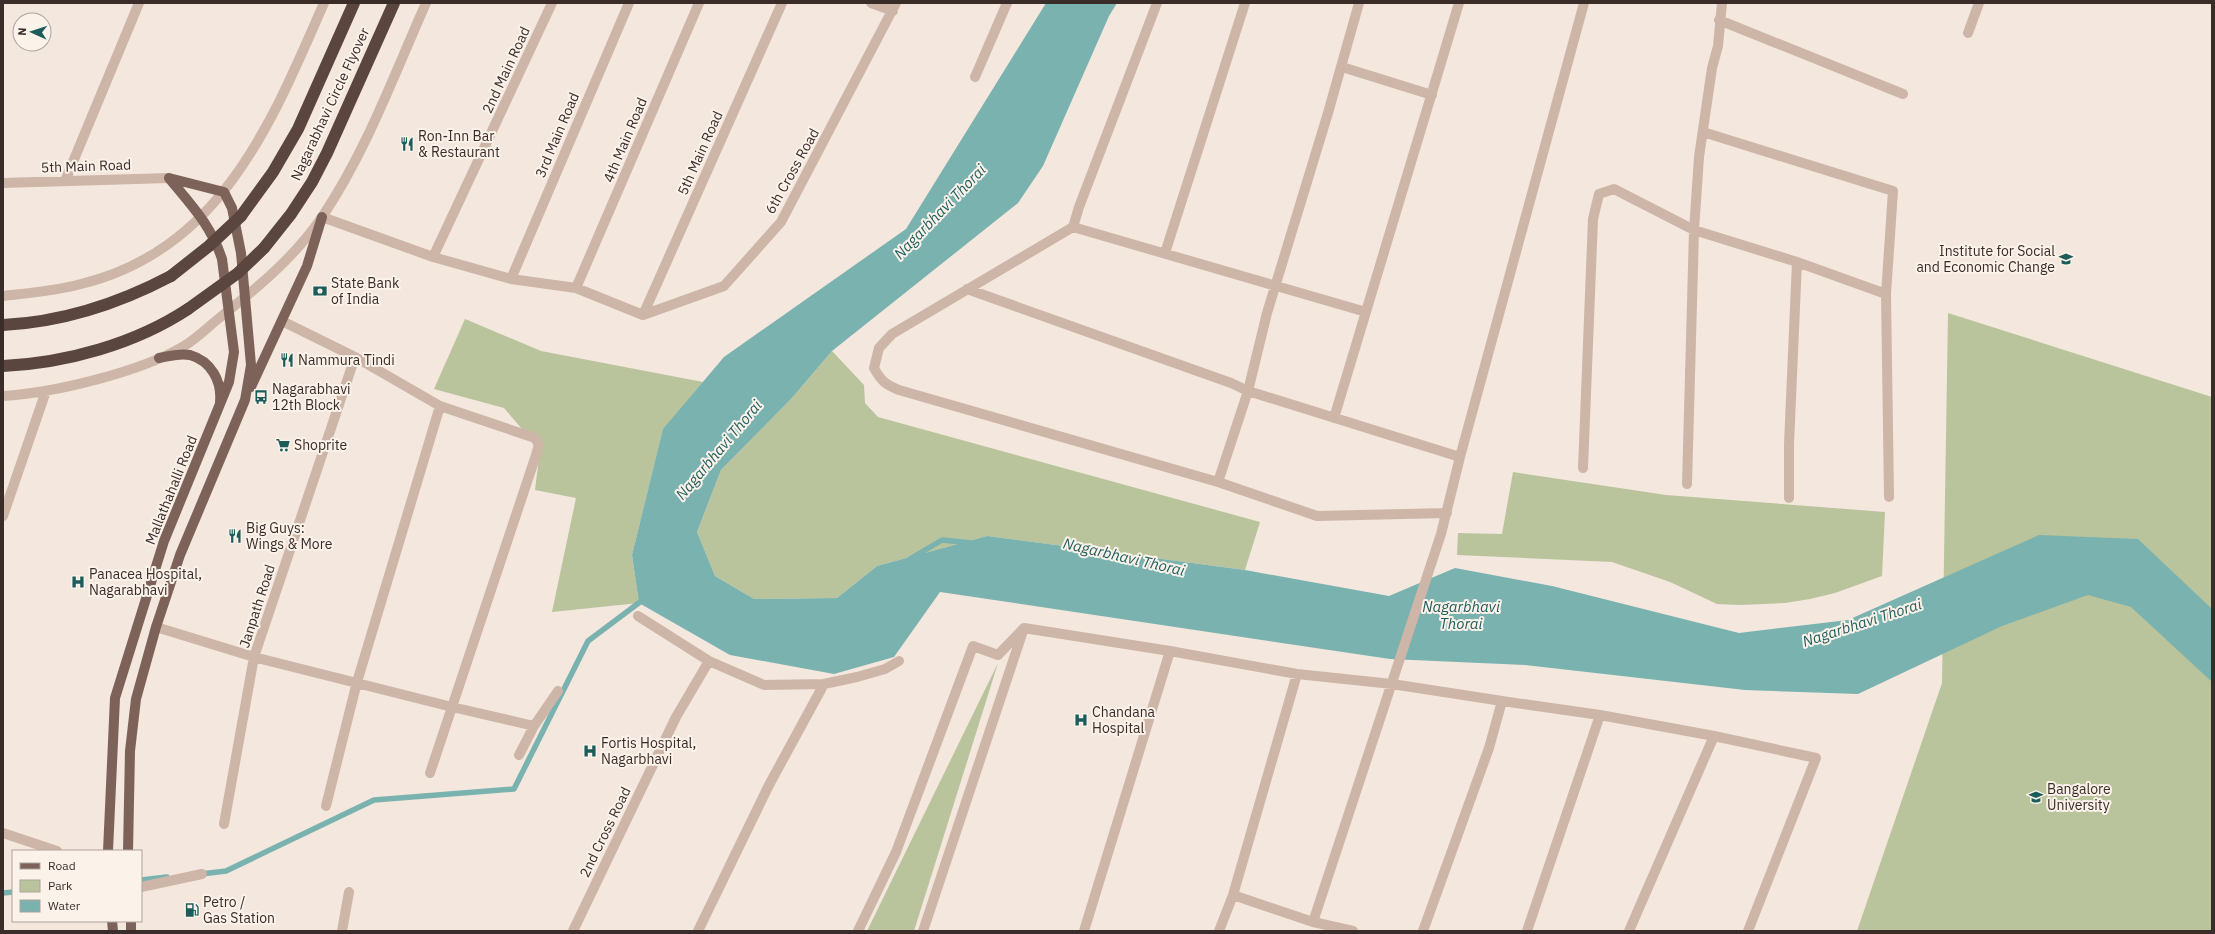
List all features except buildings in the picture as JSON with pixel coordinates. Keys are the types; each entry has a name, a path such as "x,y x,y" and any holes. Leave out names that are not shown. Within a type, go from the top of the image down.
{"highway":[{"name":"Nagarabhavi Circle Flyover","path":"3,325 60,318 97,309 133,296 171,276 209,246 241,216 273,172 298,129 354,3"},
{"name":"Nagarabhavi Circle Flyover","path":"3,366 50,360 117,344 171,321 238,273 264,248 291,214 315,176 394,3"}],"main road":[{"path":"169,178 224,192 232,208 238,239 251,365 245,400"},
{"name":"Mallathahalli Road","path":"108,850 115,698 164,541 218,412 233,366 234,352 222,259 210,228 169,178"},
{"path":"128,850 131,737 136,699 156,626 180,555 245,400 307,266 322,217"},
{"path":"159,358 189,355 198,358 209,367 219,386 218,412"}],"street":[{"path":"65,181 139,3"},
{"path":"3,296 42,292 82,284 120,271 180,237 224,192 246,162 267,128 324,3"},
{"path":"3,396 46,390 97,379 159,358 185,346 245,298 284,263 322,217 346,176 363,143 426,3"},
{"name":"2nd Main Road","path":"433,257 552,3"},
{"name":"3rd Main Road","path":"511,279 629,3"},
{"name":"4th Main Road","path":"576,288 699,3"},
{"name":"5th Main Road","path":"643,315 782,3"},
{"path":"872,3 894,7"},
{"path":"975,77 1007,3"},
{"path":"1157,3 1078,207 1073,227 892,334 879,348 874,368 885,385 1218,482 1317,516 1447,513"},
{"path":"1165,253 1245,3"},
{"path":"1218,482 1248,391 1275,286 1342,67 1359,3"},
{"path":"1334,418 1459,3"},
{"path":"1313,922 1441,534 1460,457 1584,3"},
{"path":"1687,484 1694,230 1699,157 1712,68 1718,46 1719,20 1722,3"},
{"path":"1968,33 1979,3"},
{"name":"6th Cross Road","path":"643,315 724,286 781,222 894,7"},
{"path":"1719,20 1903,94"},
{"path":"1342,67 1432,94"},
{"path":"1702,132 1893,191 1886,294 1889,497"},
{"name":"5th Main Road","path":"3,183 169,178"},
{"path":"1583,468 1593,219 1599,194 1614,189 1694,230 1796,262 1886,294"},
{"path":"322,217 433,257 511,279 576,288 643,315"},
{"path":"1073,227 1366,312"},
{"path":"1789,498 1789,444 1796,262"},
{"path":"967,289 1231,383 1248,391 1460,457"},
{"path":"282,321 355,356 440,406 535,438 540,445 430,773"},
{"name":"Janpath Road","path":"224,824 254,657 355,356"},
{"path":"4,513 46,390"},
{"path":"326,806 357,682 440,406"},
{"path":"638,616 709,661 764,684 824,684 885,669 899,661"},
{"path":"156,626 254,657 452,707 532,724"},
{"path":"1024,628 1297,674 1392,684 1600,715 1714,736 1816,758 1748,931"},
{"path":"858,931 896,852 973,646 998,655 1024,628"},
{"path":"923,931 1024,628"},
{"path":"1084,931 1170,652"},
{"name":"2nd Cross Road","path":"573,931 676,717 709,661"},
{"path":"1219,931 1233,895 1297,674"},
{"path":"698,931 769,785 824,684"},
{"path":"518,756 532,724 558,691"},
{"path":"1422,931 1489,748 1502,701"},
{"path":"1527,931 1600,715"},
{"path":"1629,931 1714,736"},
{"path":"3,833 54,850"},
{"path":"142,887 202,874"},
{"path":"342,931 349,892"},
{"path":"1233,895 1313,922 1353,931"}],"green space":[{"name":"Bangalore University","path":"1948,313 2212,397 2212,931 1857,931 1942,683"},
{"path":"465,319 541,351 703,382 663,430 632,555 639,603 552,612 576,498 535,490 540,450 504,408 434,389"},
{"path":"832,351 864,385 865,403 878,417 1260,522 1245,570 987,536 877,566 837,598 754,599 715,576 697,532 721,470 791,399"},
{"path":"1513,472 1666,495 1885,512 1882,576 1835,593 1810,599 1785,603 1740,605 1717,604 1670,582 1612,562 1457,555 1458,533 1502,534"},
{"path":"998,663 914,931 867,931"}],"water":[{"name":"Nagarbhavi Thorai","path":"1046,3 1117,3 1109,16 1043,166 1018,203 832,351 791,399 721,470 697,532 715,576 754,599 837,598 877,566 987,536 1245,570 1389,596 1455,568 1552,586 1739,633 1848,620 2039,535 2138,539 2212,609 2212,682 2131,607 2088,595 2002,626 1858,694 1745,690 1525,665 1390,659 940,592 894,657 834,674 730,655 639,603 632,555 663,429 724,357 906,229"}],"waterway":[{"name":"Nagarbhavi Thorai","path":"910,559 942,540 971,543"},
{"path":"201,874 226,871 374,800 514,789 588,641 644,599"},
{"path":"142,880 167,877"},
{"path":"3,893 12,892"}],"place":[{"name":"Ron-Inn Bar & Restaurant","path":"407,144"},
{"name":"Institute for Social and Economic Change","path":"2066,259"},
{"name":"State Bank of India","path":"320,291"},
{"name":"Nammura Tindi","path":"287,360"},
{"name":"Nagarabhavi 12th Block","path":"261,397"},
{"name":"Shoprite","path":"283,445"},
{"name":"Big Guys: Wings & More","path":"235,536"},
{"name":"Panacea Hospital, Nagarabhavi","path":"78,582"},
{"name":"Chandana Hospital","path":"1081,720"},
{"name":"Fortis Hospital, Nagarbhavi","path":"590,751"},
{"name":"Bangalore University","path":"2036,797"},
{"name":"Petro / Gas Station","path":"192,910"}]}
